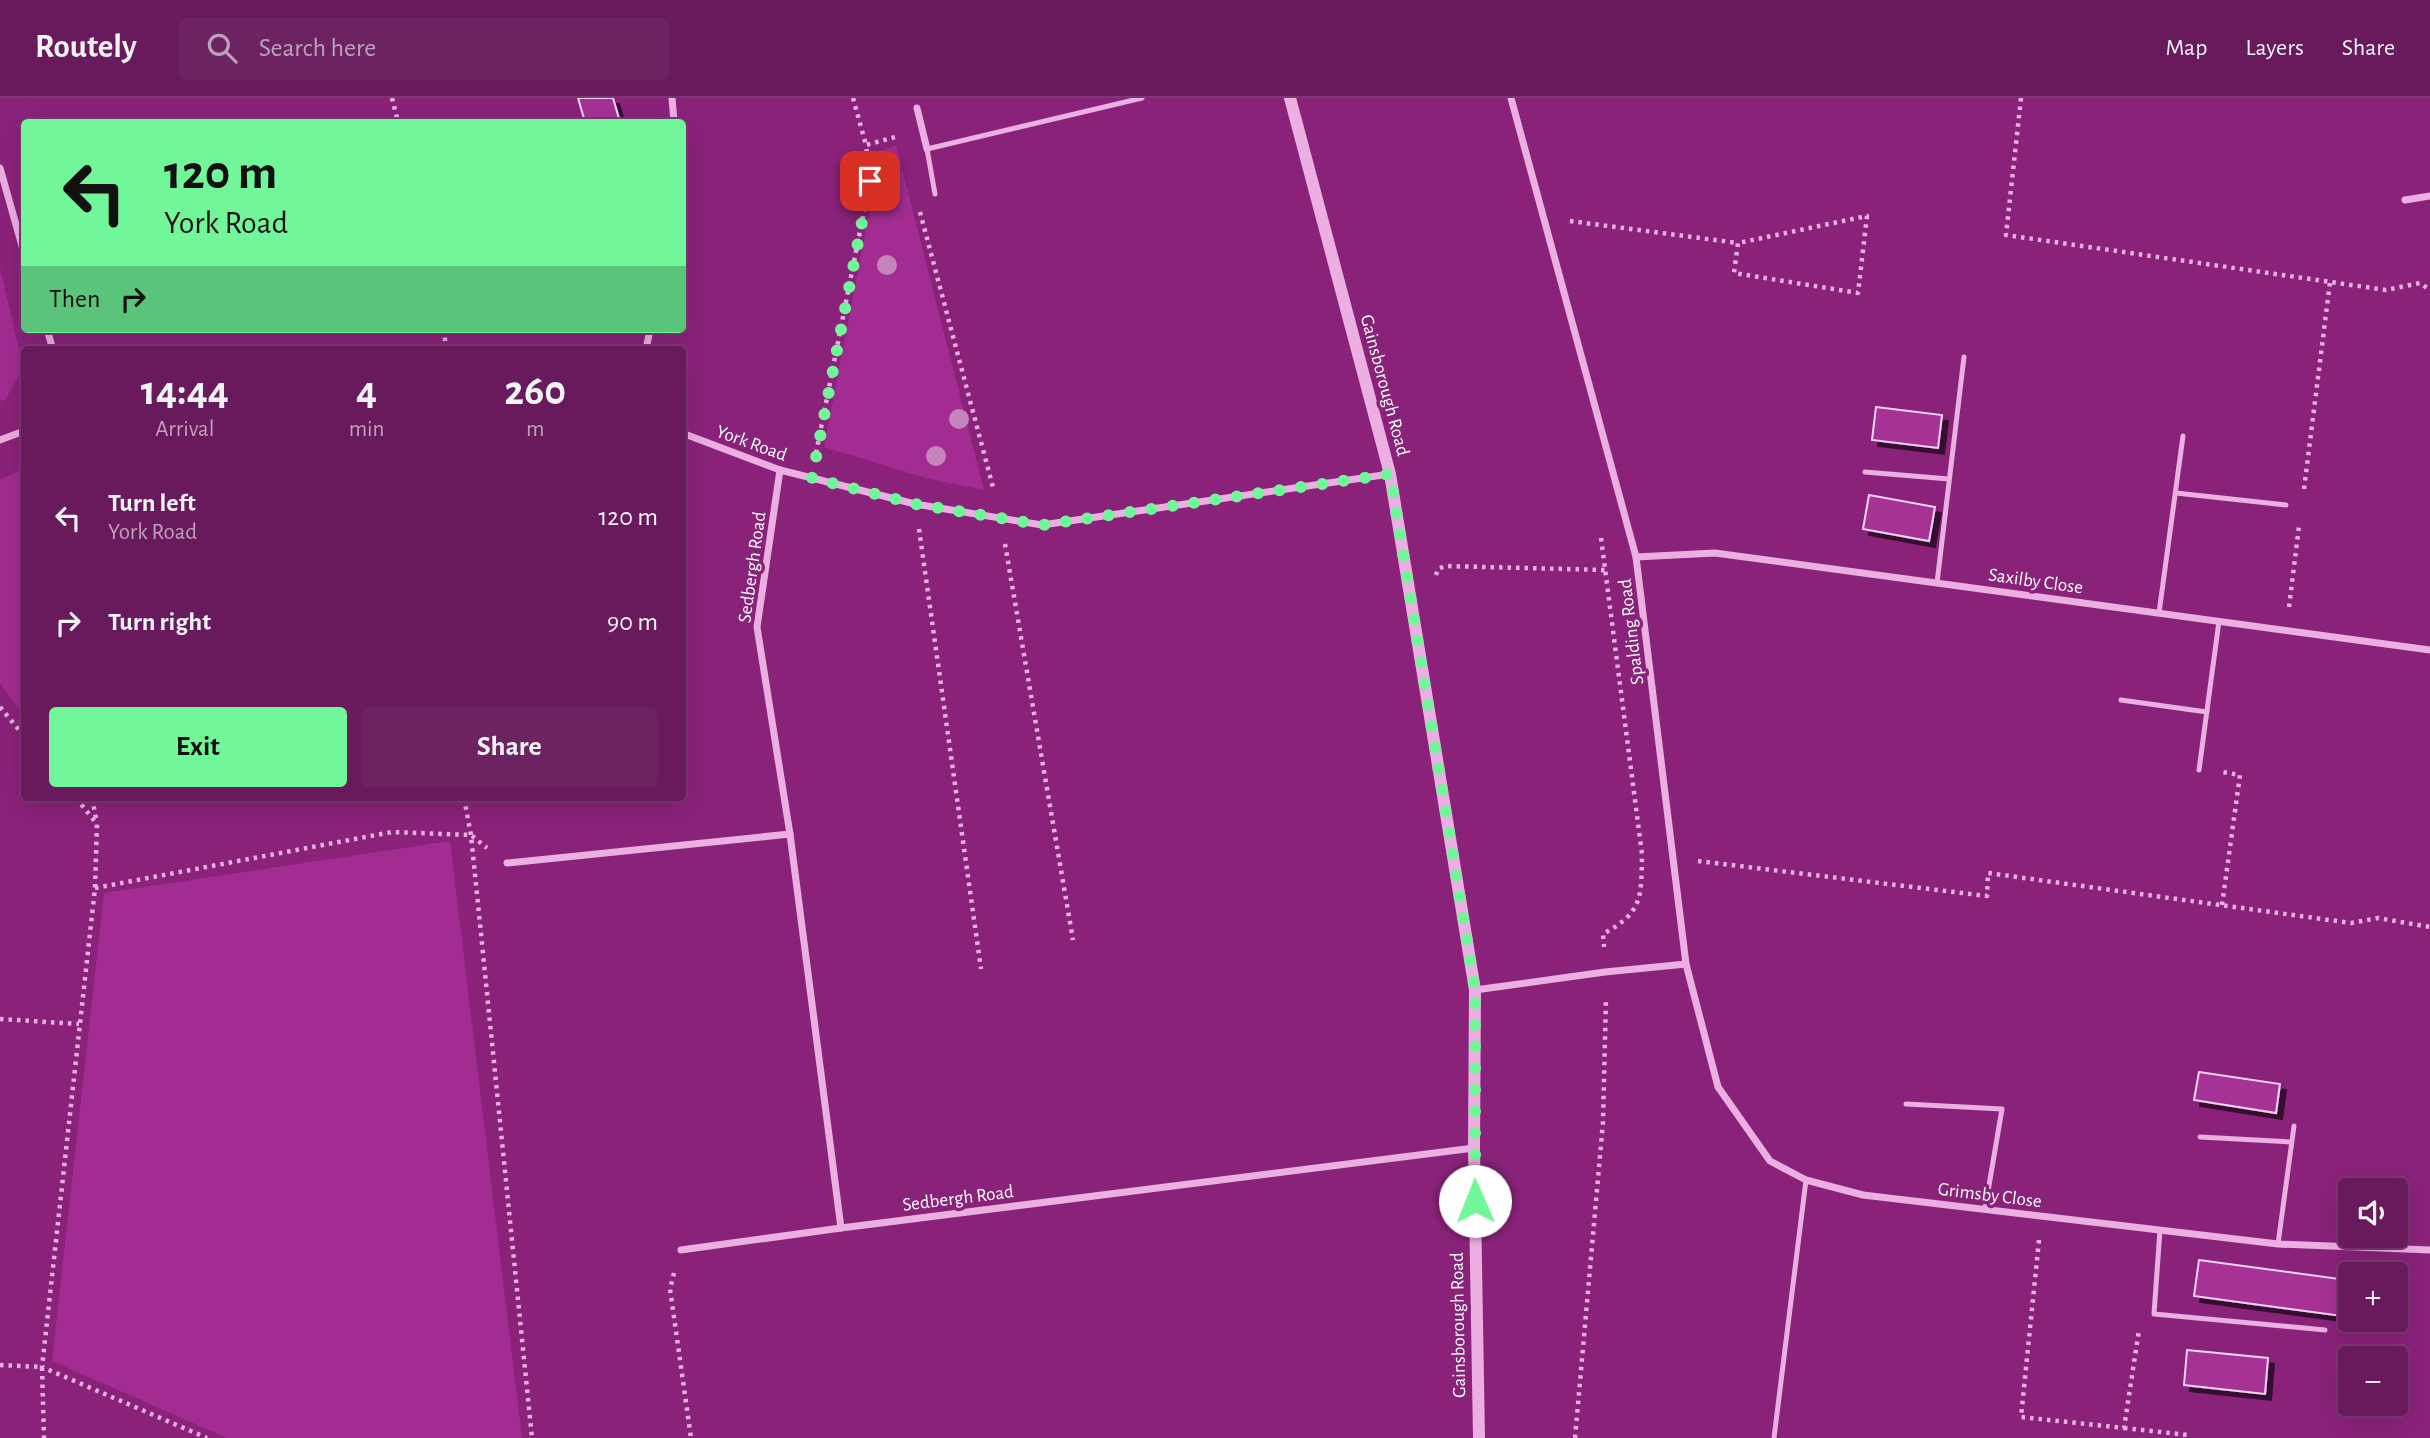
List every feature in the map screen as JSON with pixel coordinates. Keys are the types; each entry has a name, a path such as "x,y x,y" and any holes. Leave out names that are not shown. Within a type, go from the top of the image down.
{"street":[{"path":"672,98 674,119"},
{"name":"Gainsborough Road","path":"1290,98 1390,474 1475,990 1474,1148 1479,1438"},
{"name":"Spalding Road","path":"1511,98 1636,557 1686,964"},
{"path":"917,108 927,149"},
{"path":"0,168 21,242"},
{"path":"2405,200 2430,196"},
{"path":"0,440 21,432"},
{"name":"York Road","path":"686,435 780,470 915,504 1042,525 1390,474"},
{"name":"Sedbergh Road","path":"780,470 757,627 790,834 841,1228 1474,1148"},
{"name":"Saxilby Close","path":"1636,557 1715,553 2430,650"},
{"path":"507,863 790,834"},
{"path":"1475,990 1686,964"},
{"name":"Grimsby Close","path":"1686,964 1718,1087 1770,1161 1806,1180 1863,1195 2278,1244 2430,1250"},
{"path":"681,1250 841,1228"}],"lane":[{"path":"934,194 927,149 1142,98"},
{"path":"1937,583 1964,357"},
{"path":"2159,613 2183,436"},
{"path":"1865,472 1949,480"},
{"path":"2176,493 2286,505"},
{"path":"2199,770 2219,621"},
{"path":"2121,700 2207,712"},
{"path":"1906,1104 2002,1109 1986,1209"},
{"path":"2278,1244 2294,1126"},
{"path":"2200,1137 2291,1142"},
{"path":"1774,1438 1806,1180"},
{"path":"2160,1230 2154,1314 2325,1330"}],"path":[{"path":"392,98 397,119"},
{"path":"812,478 870,181 866,145 853,98"},
{"path":"2021,98 2006,235 2386,290 2420,283 2430,290"},
{"path":"866,145 899,136"},
{"path":"1545,217 1738,243 1867,216 1857,293 1734,273 1738,243"},
{"path":"2303,494 2330,282"},
{"path":"915,504 981,969"},
{"path":"2286,631 2300,521"},
{"path":"1434,579 1438,569 1445,566 1605,570 1642,854 1641,891 1635,910 1621,924 1604,934"},
{"path":"0,707 21,732"},
{"path":"2199,770 2240,775 2222,905"},
{"path":"78,801 97,824"},
{"path":"44,1438 42,1367 95,888 97,824 93,801"},
{"path":"465,801 471,835 532,1438"},
{"path":"95,888 392,832 471,835 507,863"},
{"path":"1673,858 1987,895 1988,873 2351,923 2378,918 2430,927"},
{"path":"1575,1438 1603,1122 1606,999"},
{"path":"0,1019 80,1024"},
{"path":"2042,1216 2021,1417 2188,1435"},
{"path":"681,1250 670,1289 691,1438"},
{"path":"2124,1428 2139,1331 2154,1314"},
{"path":"0,1365 42,1367 207,1438"}],"shaded area":[{"path":"896,145 984,490 929,479 824,447 877,173 874,153"},
{"path":"0,268 21,357 21,370 6,399 0,401"},
{"path":"21,470 21,712 0,683 0,480"},
{"path":"450,841 522,1438 227,1438 52,1361 104,893"}],"building":[{"path":"578,98 613,98 619,119 584,119"},
{"path":"1876,407 1942,415 1938,448 1872,440"},
{"path":"1869,495 1935,507 1929,541 1863,529"},
{"path":"2199,1072 2280,1084 2276,1113 2194,1100"},
{"path":"2199,1260 2338,1279 2338,1315 2194,1296"},
{"path":"2187,1350 2268,1358 2265,1394 2184,1385"}],"route":[{"path":"870,181 812,478 915,504 1042,525 1390,474 1475,990 1475,1201"}]}
